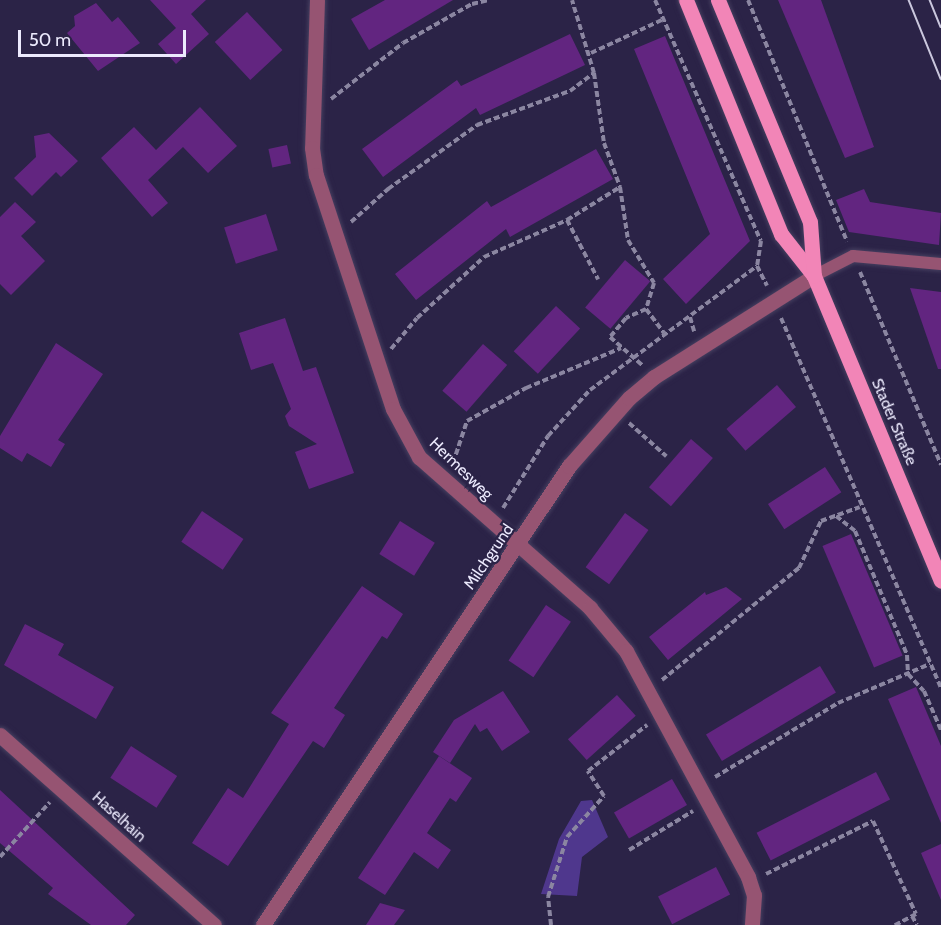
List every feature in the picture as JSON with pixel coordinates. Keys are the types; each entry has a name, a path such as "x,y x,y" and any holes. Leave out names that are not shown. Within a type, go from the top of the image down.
{"main road":[{"name":"Stader Straße","path":"686,0 781,234 814,276 941,580"},
{"name":"Stader Straße","path":"718,0 810,222 814,276"}],"street":[{"name":"Hermesweg","path":"317,0 313,157 334,236 378,366 405,435 419,457 590,608 626,651 662,713 748,877 754,894 752,925"},
{"name":"Milchgrund","path":"263,925 519,546 569,466 629,398 654,377 814,276"},
{"name":"Haselhain","path":"0,735 214,925"}],"lane":[{"path":"814,276 854,256 941,264"}],"path":[{"path":"315,108 403,43 472,4 489,0"},
{"path":"572,0 591,53 604,143 620,187 628,240 654,283 646,309 626,318 610,337 635,357 654,377"},
{"path":"655,0 762,241 757,266 774,300 860,507 941,688"},
{"path":"748,0 941,465"},
{"path":"591,53 664,19"},
{"path":"334,236 388,189 477,126 570,91 594,73"},
{"path":"378,366 417,318 484,257 567,220 620,187"},
{"path":"567,220 598,279"},
{"path":"493,524 548,436 590,390 757,266"},
{"path":"646,309 664,333"},
{"path":"447,484 468,421 526,388 621,348"},
{"path":"636,429 666,456"},
{"path":"648,690 799,568 815,526 860,507"},
{"path":"836,516 855,531 908,655 908,674 924,691 941,730"},
{"path":"701,786 838,703 930,664"},
{"path":"552,925 548,897 567,837 604,796 588,771 662,713"},
{"path":"629,850 709,802"},
{"path":"0,857 48,804"},
{"path":"748,877 766,874 873,821 916,914 895,925"},
{"path":"912,916 917,925"}],"shaded area":[{"path":"592,800 608,837 582,857 577,896 541,894 559,839 581,801"}],"building":[{"path":"150,0 206,0 191,14 209,34 176,64 158,44 176,28"},
{"path":"385,0 453,0 369,50 351,19"},
{"path":"778,0 821,0 874,147 845,158"},
{"path":"96,3 112,22 118,17 140,43 98,71 67,33 75,26 74,16"},
{"path":"247,12 282,50 250,80 215,42"},
{"path":"570,34 585,65 480,115 476,108 383,177 362,149 457,80 461,86"},
{"path":"665,36 750,241 686,304 663,279 710,234 634,49"},
{"path":"200,107 237,146 208,173 183,147 148,180 168,203 152,217 101,158 134,127 156,150"},
{"path":"49,133 78,161 61,177 56,172 32,196 14,178 36,157 34,136"},
{"path":"287,145 291,164 272,168 268,149"},
{"path":"596,149 613,179 510,237 506,229 416,300 395,274 487,201 491,207"},
{"path":"864,189 870,202 941,213 939,245 849,232 836,200"},
{"path":"15,202 36,222 21,236 45,261 11,295 0,284 0,217"},
{"path":"266,214 278,250 236,264 224,228"},
{"path":"625,260 650,281 610,329 585,307"},
{"path":"910,288 941,292 941,369 938,369"},
{"path":"556,306 580,329 538,374 514,351"},
{"path":"285,318 303,371 316,367 354,473 309,489 295,452 317,444 289,426 285,416 291,409 273,363 251,370 239,333"},
{"path":"56,343 103,374 58,440 65,444 51,467 27,453 22,462 0,448 0,436"},
{"path":"483,344 507,365 466,412 442,391"},
{"path":"777,385 796,407 745,451 726,429"},
{"path":"691,439 713,458 671,506 649,487"},
{"path":"825,467 841,492 784,529 768,504"},
{"path":"202,511 243,539 223,570 181,542"},
{"path":"625,513 648,530 609,584 586,567"},
{"path":"400,521 435,543 414,576 379,554"},
{"path":"851,534 903,656 874,668 822,546"},
{"path":"362,586 403,614 387,639 382,636 334,708 345,715 324,748 313,741 228,866 192,843 228,788 243,798 289,724 271,713"},
{"path":"726,587 742,599 668,660 649,637 705,592 706,595"},
{"path":"546,605 571,622 533,677 509,661"},
{"path":"25,624 64,644 58,655 114,687 96,719 4,665"},
{"path":"820,666 836,693 722,761 706,735"},
{"path":"916,687 941,746 941,823 888,699"},
{"path":"503,691 530,732 502,751 487,728 480,732 475,724 450,763 433,752 454,720"},
{"path":"617,695 636,716 587,760 568,739"},
{"path":"131,746 177,776 156,808 110,778"},
{"path":"439,756 472,778 456,802 450,798 427,833 451,850 438,869 414,852 385,895 358,878"},
{"path":"876,772 890,800 771,860 757,833"},
{"path":"672,779 687,805 629,838 614,812"},
{"path":"0,790 135,915 126,925 91,925 48,894 53,888 0,843"},
{"path":"941,844 941,900 921,853"},
{"path":"716,867 730,895 672,924 658,897"},
{"path":"380,903 405,910 394,925 366,925"}],"tram line":[{"path":"909,0 941,79"},
{"path":"930,0 941,27"}]}
